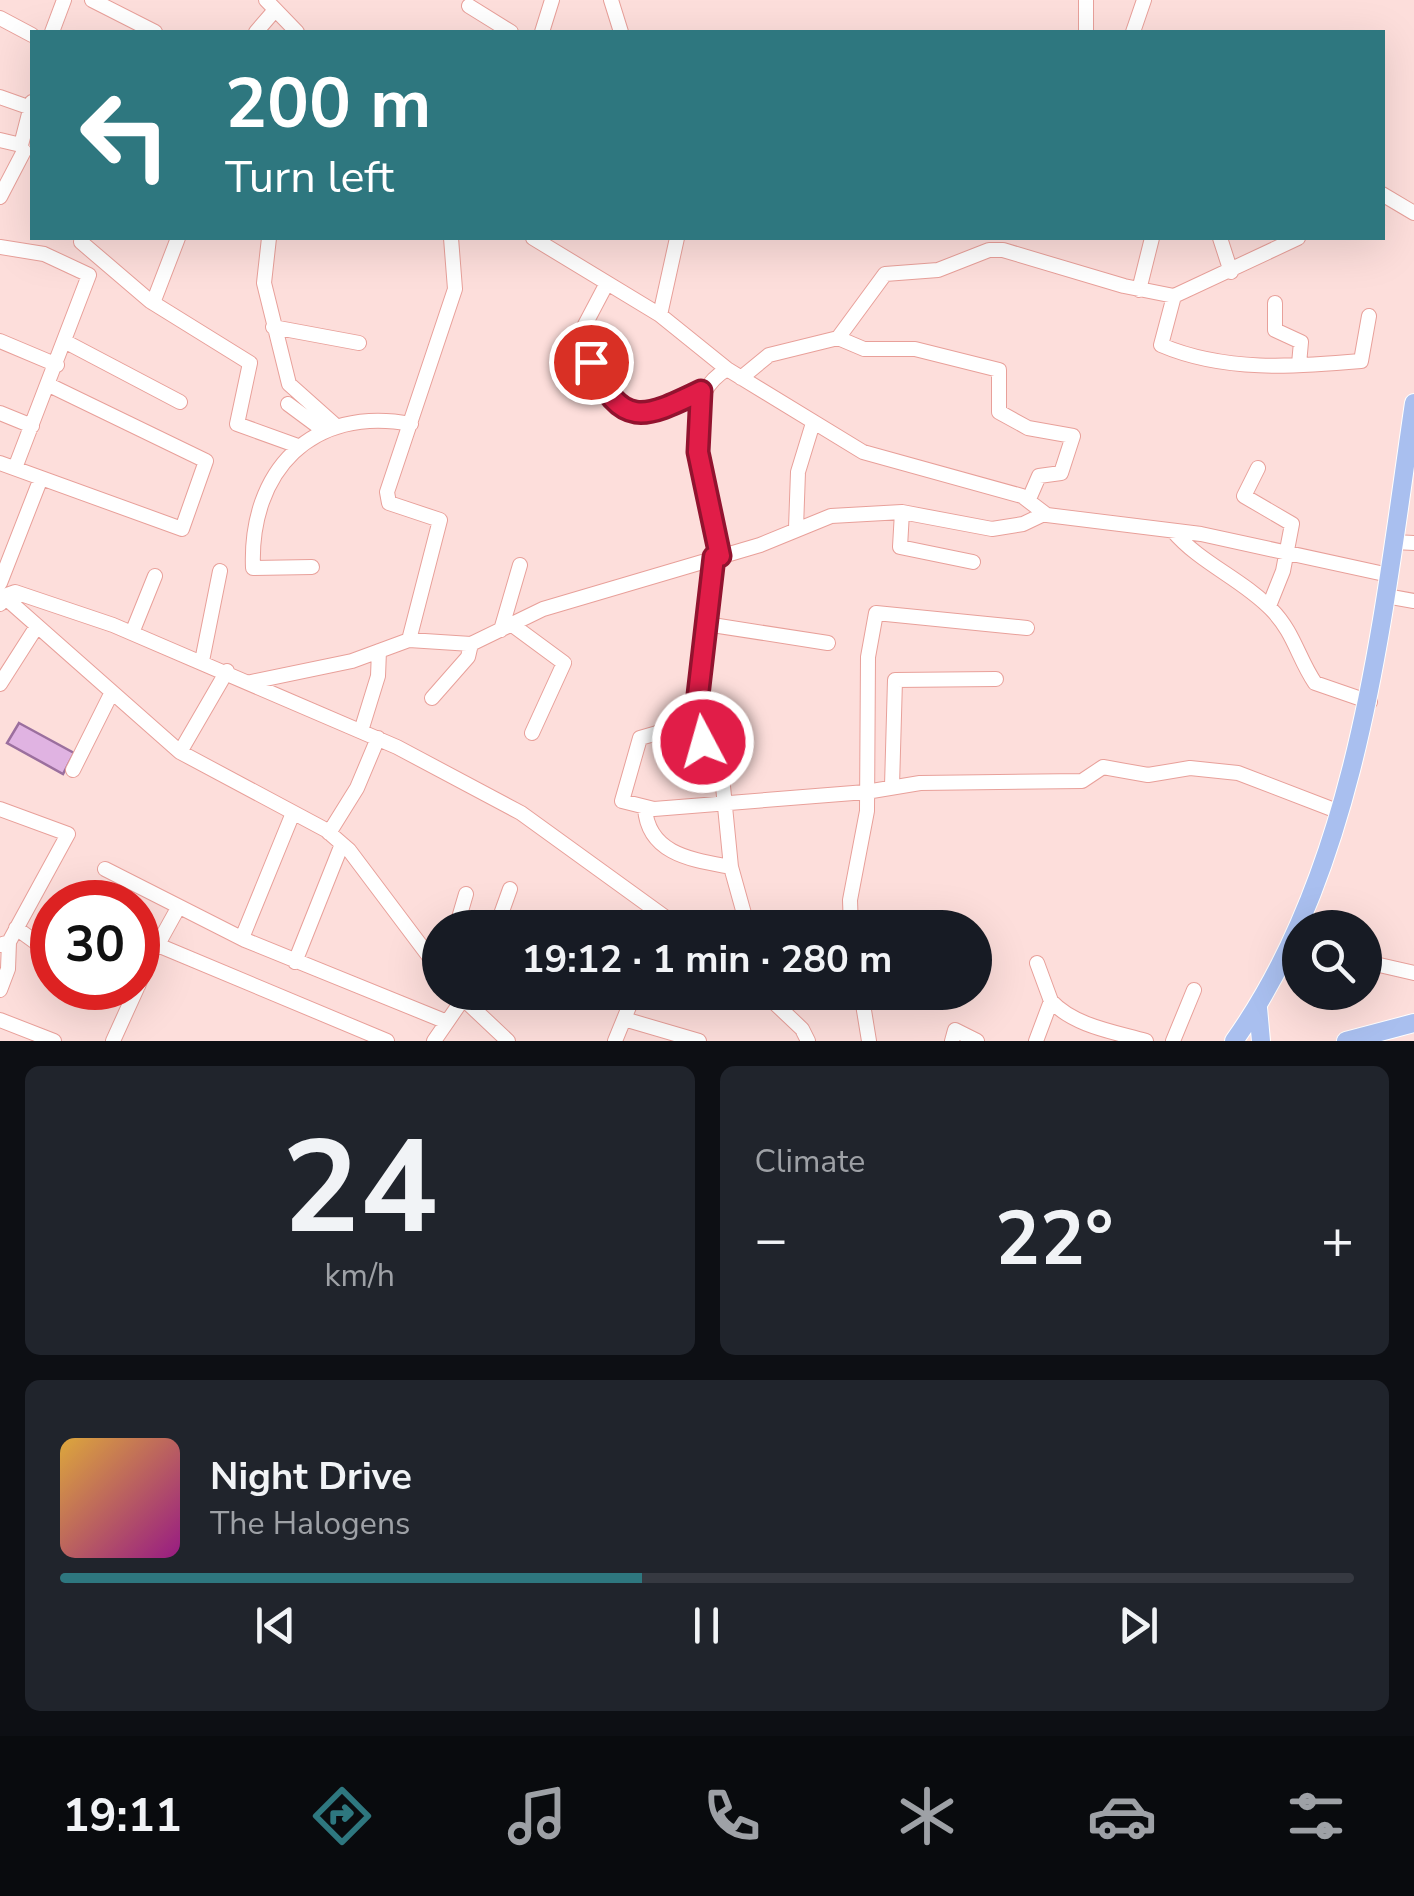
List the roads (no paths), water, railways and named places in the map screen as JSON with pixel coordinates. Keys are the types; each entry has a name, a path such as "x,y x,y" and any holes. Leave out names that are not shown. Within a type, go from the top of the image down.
{"main road":[{"path":"1234,1041 1258,1008 1300,923 1370,702 1414,403"},
{"path":"1258,1008 1261,1041"},
{"path":"1346,1041 1414,1022"}],"street":[{"path":"53,30 64,0"},
{"path":"92,0 151,30"},
{"path":"543,30 552,0"},
{"path":"612,0 620,30"},
{"path":"1086,0 1086,30"},
{"path":"1134,30 1144,0"},
{"path":"257,30 271,5 295,30"},
{"path":"469,6 508,30"},
{"path":"0,18 30,33"},
{"path":"0,96 30,104"},
{"path":"0,196 25,151 30,118"},
{"path":"0,140 25,151"},
{"path":"1385,196 1414,214"},
{"path":"153,303 177,240"},
{"path":"269,240 264,283 289,384 329,427"},
{"path":"409,640 440,520 387,500 455,289 452,240"},
{"path":"535,240 660,315 727,369 863,452 1029,499 1044,514"},
{"path":"660,315 677,240"},
{"path":"1139,290 1152,240"},
{"path":"1221,240 1231,272"},
{"path":"838,338 885,274 938,270 989,250 1023,253 1139,290 1174,296 1294,240"},
{"path":"81,242 153,303 208,334 251,365 237,410 238,426 298,446"},
{"path":"0,247 44,254 89,274 32,426 7,466 178,530 208,465 49,385"},
{"path":"607,284 578,334 618,407 647,414 701,391 727,369"},
{"path":"1174,296 1161,345 1211,362 1361,361 1369,316"},
{"path":"1275,303 1275,330 1301,342 1299,364"},
{"path":"273,327 359,342"},
{"path":"741,378 769,355 838,338 864,349 914,349 998,370 999,412 1028,428 1073,436 1060,473 1039,476 1029,499"},
{"path":"0,342 58,364"},
{"path":"66,342 180,402"},
{"path":"701,391 698,452 717,556 698,695 706,748 720,756 731,866 743,910"},
{"path":"288,404 329,427"},
{"path":"0,413 32,426"},
{"path":"312,567 256,570 252,563 262,504 272,479 298,446 329,427 384,420 410,424"},
{"path":"796,528 798,472 814,423"},
{"path":"1258,468 1244,496 1292,522 1288,552 1268,606"},
{"path":"1,594 41,478"},
{"path":"902,512 900,547 974,562"},
{"path":"252,682 352,661 409,640 471,644 543,609 760,545 830,516 902,512 992,528 1023,524 1044,514 1173,530 1389,575"},
{"path":"1173,530 1192,550 1268,606 1291,630 1315,683 1370,702"},
{"path":"1394,542 1414,544"},
{"path":"506,627 520,565"},
{"path":"202,661 220,572"},
{"path":"132,633 154,576"},
{"path":"1,594 18,593 132,633 378,738 522,813 655,910"},
{"path":"1,594 180,752 329,832 422,944"},
{"path":"1386,596 1414,600"},
{"path":"851,910 866,792 868,657 876,612 1027,628"},
{"path":"706,624 828,644"},
{"path":"0,684 37,626"},
{"path":"506,627 564,664 532,732"},
{"path":"432,698 468,657 471,644"},
{"path":"360,730 378,676 379,651"},
{"path":"180,752 227,672"},
{"path":"892,786 895,680 996,679"},
{"path":"73,770 111,694"},
{"path":"702,730 671,729 640,738 622,799 645,808 866,792 892,786 1020,779 1082,781 1103,767 1148,775 1190,768 1238,774 1337,811"},
{"path":"329,832 357,788 378,738"},
{"path":"0,808 68,834 8,939 8,969 0,990"},
{"path":"645,808 651,832 670,852 731,866"},
{"path":"242,938 293,813"},
{"path":"295,962 342,844"},
{"path":"104,869 295,962 448,1022"},
{"path":"502,910 510,889"},
{"path":"461,910 466,894"},
{"path":"160,941 178,908"},
{"path":"160,947 387,1041"},
{"path":"1036,1041 1051,1001 1050,988 1037,963"},
{"path":"1382,966 1414,973"},
{"path":"1173,1041 1194,990"},
{"path":"1051,1001 1108,1031 1146,1041"},
{"path":"113,1041 126,1010"},
{"path":"434,1041 454,1010"},
{"path":"476,1010 508,1041"},
{"path":"615,1041 628,1010"},
{"path":"781,1010 808,1041"},
{"path":"864,1010 869,1041"},
{"path":"624,1019 699,1041"},
{"path":"0,1020 54,1041"},
{"path":"952,1041 955,1030 976,1041"}]}
